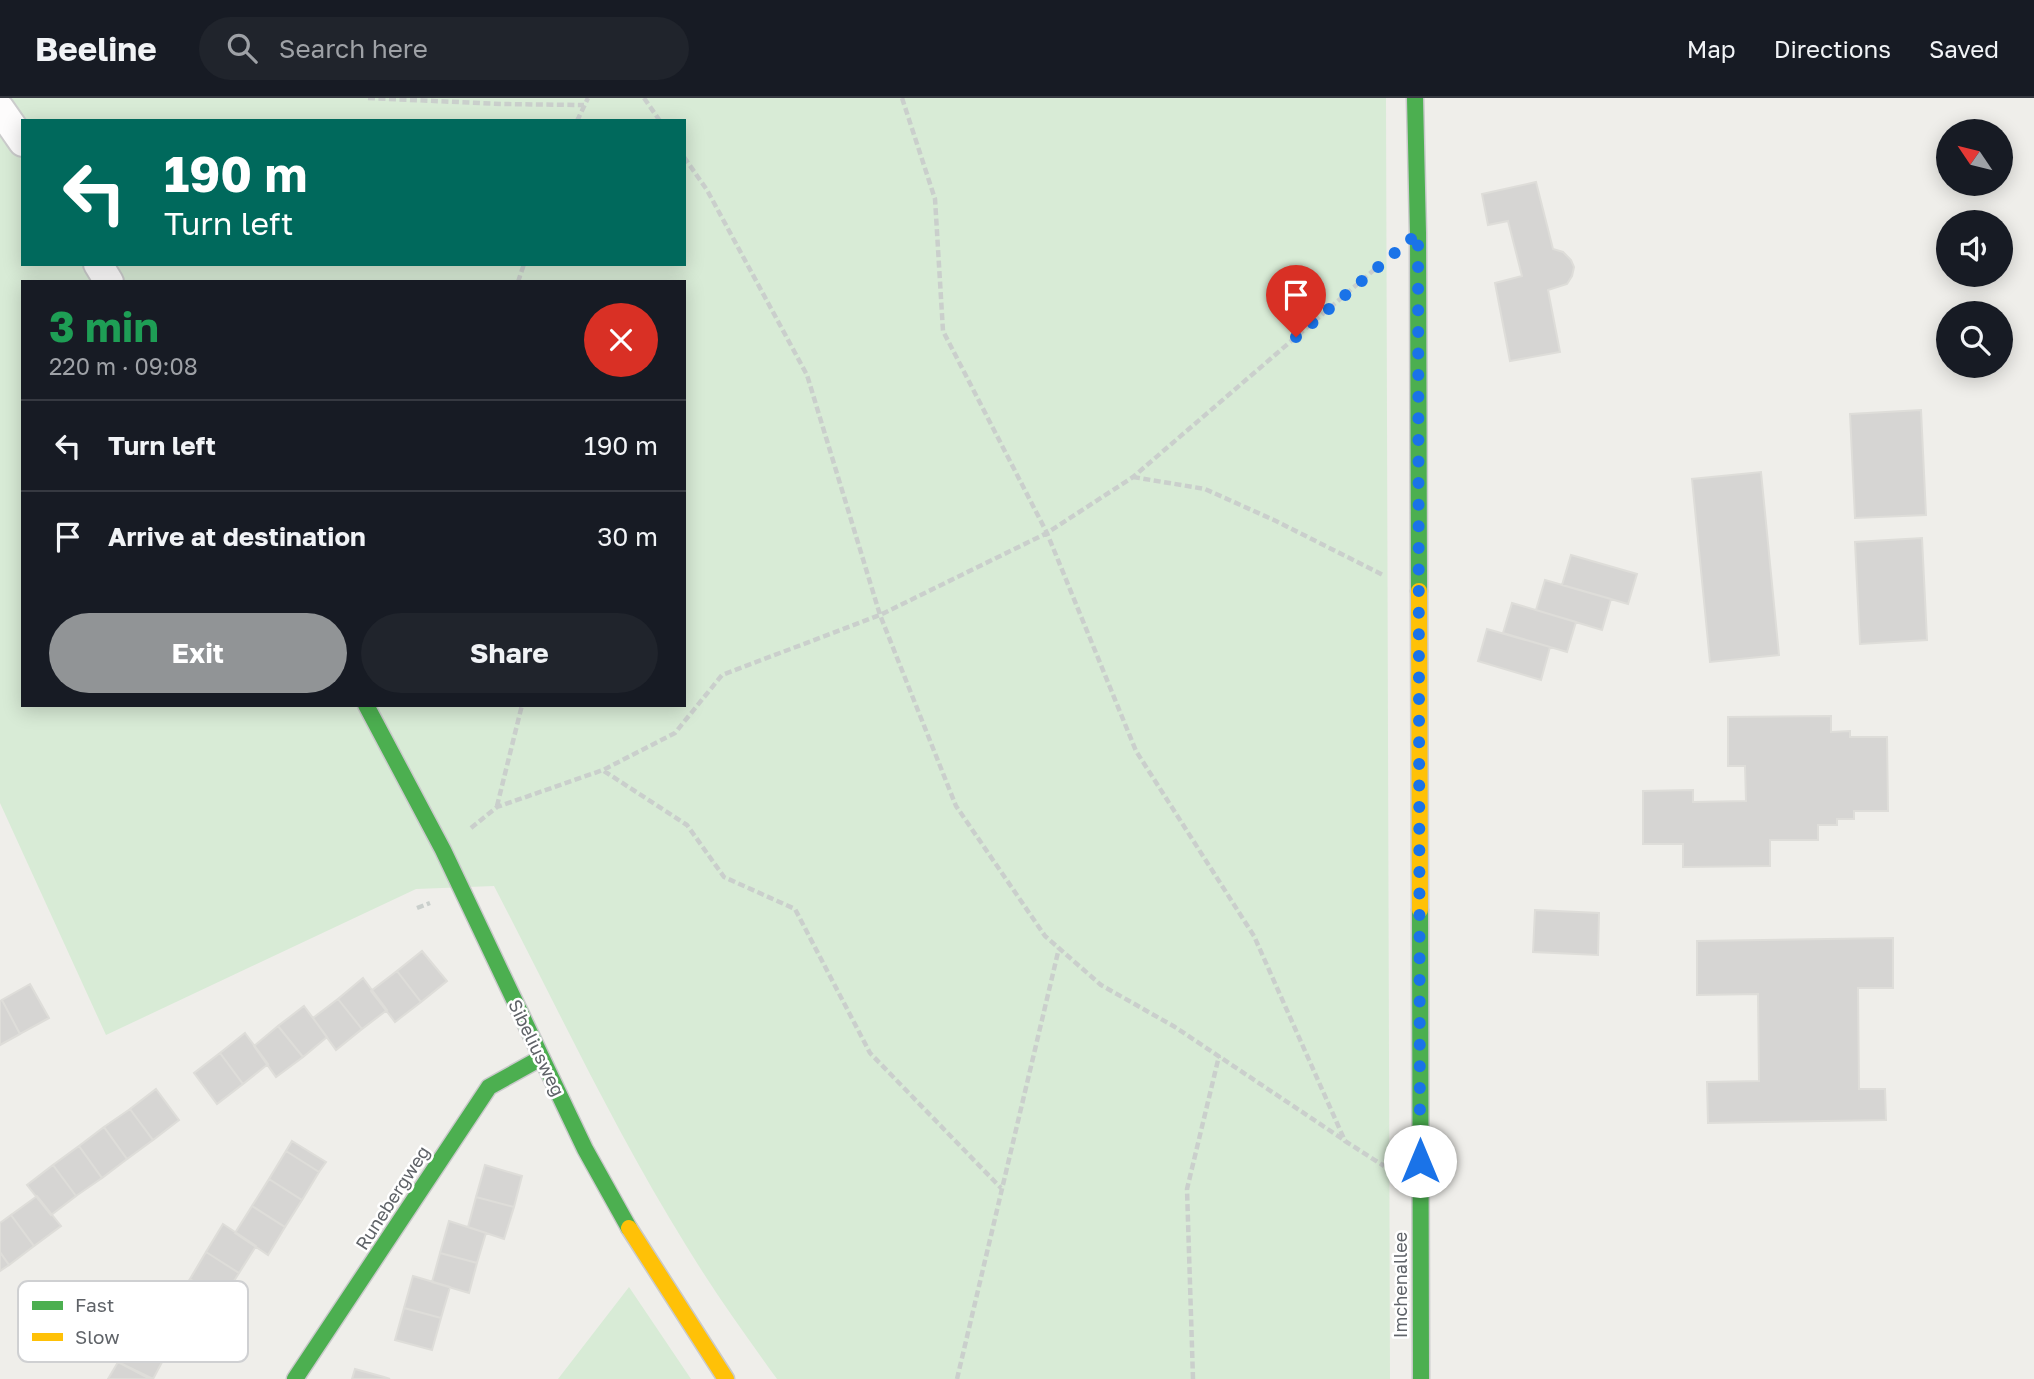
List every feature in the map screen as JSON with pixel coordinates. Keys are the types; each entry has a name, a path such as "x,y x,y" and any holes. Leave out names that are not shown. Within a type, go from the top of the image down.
{"street":[{"name":"Imchenallee","path":"1415,98 1418,233 1421,1379"},
{"path":"0,109 21,139"},
{"name":"Sibeliusweg","path":"367,707 443,850 585,1149 633,1236 726,1379"},
{"name":"Runebergweg","path":"295,1379 489,1087 541,1058"}],"path":[{"path":"368,98 584,105"},
{"path":"578,119 588,98"},
{"path":"644,98 659,119"},
{"path":"902,98 935,199 943,331 1046,533 1136,751 1254,936 1345,1141"},
{"path":"686,160 707,190 807,375 880,615 956,806 1045,936 1101,985 1175,1027 1420,1189"},
{"path":"443,850 497,807 603,770 675,733 722,675 880,615 1046,533 1133,477 1418,233"},
{"path":"1133,477 1205,489 1276,521 1418,593"},
{"path":"497,807 522,707"},
{"path":"603,770 687,825 724,877 795,909 870,1053 1001,1188"},
{"path":"957,1379 1059,948"},
{"path":"1193,1379 1187,1189 1219,1056"}],"green space":[{"path":"0,98 1386,98 1390,1379 777,1379 709,1281 661,1203 611,1114 494,886 416,889 106,1035 0,803"},
{"path":"629,1287 691,1379 558,1379"}],"building":[{"path":"1536,182 1553,249 1563,252 1574,267 1567,284 1548,290 1560,352 1510,361 1495,283 1522,276 1508,221 1488,225 1482,194"},
{"path":"1921,410 1926,515 1855,518 1850,414"},
{"path":"1761,472 1779,655 1710,662 1692,479"},
{"path":"1922,538 1927,640 1860,644 1855,542"},
{"path":"1571,555 1637,574 1628,604 1562,585"},
{"path":"1545,580 1611,599 1602,630 1536,610"},
{"path":"1512,603 1576,622 1567,652 1503,633"},
{"path":"1487,629 1550,647 1541,680 1478,661"},
{"path":"1831,716 1831,732 1850,731 1850,737 1887,737 1888,811 1854,811 1854,819 1837,819 1837,825 1818,825 1818,840 1770,840 1770,866 1683,867 1683,844 1643,844 1643,791 1693,790 1693,802 1746,801 1745,766 1728,766 1728,717"},
{"path":"1535,910 1599,913 1598,955 1533,952"},
{"path":"1893,938 1893,988 1858,988 1859,1089 1885,1089 1886,1120 1708,1123 1707,1082 1759,1081 1758,994 1697,995 1697,941"},
{"path":"422,951 447,981 421,1002 397,971"},
{"path":"397,971 421,1002 395,1022 371,991"},
{"path":"363,978 387,1010 362,1029 338,999"},
{"path":"30,984 49,1018 20,1034 2,1000"},
{"path":"338,999 362,1029 336,1050 313,1018"},
{"path":"2,1000 20,1034 0,1045 0,1001"},
{"path":"304,1006 327,1037 303,1057 278,1026"},
{"path":"278,1026 303,1057 276,1077 254,1046"},
{"path":"245,1033 268,1064 243,1084 220,1053"},
{"path":"220,1053 243,1084 217,1104 194,1073"},
{"path":"156,1089 179,1120 153,1140 130,1109"},
{"path":"130,1109 153,1140 127,1159 104,1127"},
{"path":"104,1127 127,1159 102,1178 79,1146"},
{"path":"292,1141 326,1162 319,1172 286,1151"},
{"path":"79,1146 102,1178 76,1196 53,1165"},
{"path":"286,1151 319,1172 302,1200 269,1179"},
{"path":"53,1165 76,1196 51,1215 27,1185"},
{"path":"485,1165 522,1176 514,1207 476,1197"},
{"path":"269,1179 302,1200 285,1227 252,1206"},
{"path":"37,1196 61,1226 34,1246 11,1215"},
{"path":"476,1197 514,1207 504,1239 468,1227"},
{"path":"252,1206 285,1227 268,1255 235,1233"},
{"path":"11,1215 34,1246 9,1265 0,1252 0,1223"},
{"path":"449,1221 486,1233 477,1263 440,1253"},
{"path":"223,1224 256,1246 239,1273 206,1252"},
{"path":"0,1252 9,1265 0,1271"},
{"path":"206,1252 239,1273 234,1281 190,1279"},
{"path":"440,1253 477,1263 469,1293 432,1282"},
{"path":"413,1276 450,1287 441,1318 404,1308"},
{"path":"404,1308 441,1318 432,1350 395,1340"},
{"path":"118,1362 162,1362 153,1379"},
{"path":"118,1362 150,1379 108,1379"},
{"path":"355,1369 384,1377 390,1379 352,1379"}],"traffic: fast":[{"path":"1415,98 1419,591"},
{"path":"367,707 443,850 585,1149 629,1228"},
{"path":"1420,910 1421,1379"},
{"path":"295,1379 489,1087 541,1058"}],"traffic: slow":[{"path":"1419,591 1420,910"},
{"path":"629,1228 726,1379"}],"route":[{"path":"1296,337 1418,233 1420,1161"}]}
